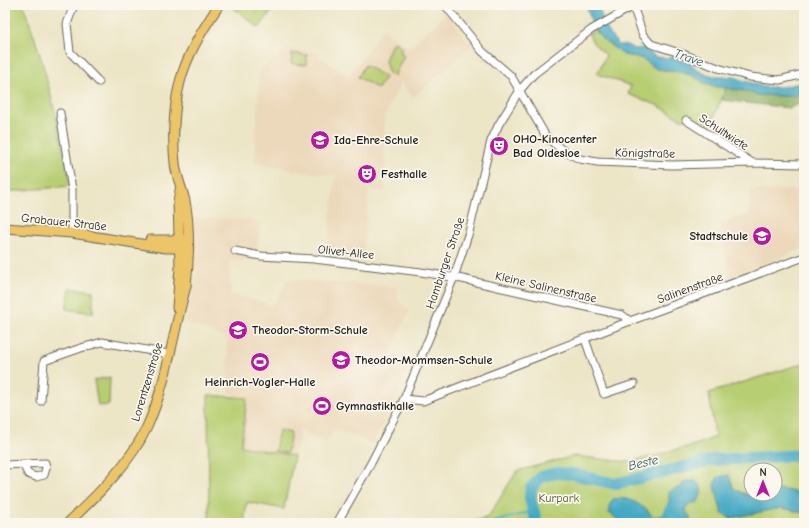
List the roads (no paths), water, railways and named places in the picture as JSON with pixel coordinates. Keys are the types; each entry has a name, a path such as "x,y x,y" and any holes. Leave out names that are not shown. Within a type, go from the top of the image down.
{"main road":[{"name":"Lorentzenstraße","path":"68,523 112,477 133,452 147,427 160,391 186,286 183,244 185,202 175,165 174,141 180,82 183,71 202,32 219,5"},
{"name":"Grabauer Straße","path":"5,228 72,233 166,248 183,244"}],"street":[{"path":"74,5 67,24 70,52 99,82"},
{"name":"Königstraße","path":"445,5 482,51 511,76 520,90 537,124 547,138 565,152 580,159 597,162 672,165 751,162 804,164"},
{"path":"634,5 643,35 651,44 683,54 718,68 750,77 779,80 804,74"},
{"name":"Hamburger Straße","path":"337,523 371,463 404,399 454,277 467,241 491,141 499,124 520,90 534,74 591,30 634,5"},
{"path":"60,113 72,190 72,233"},
{"name":"Schultwiete","path":"686,120 751,162"},
{"name":"Olivet-Allee","path":"235,251 261,256 314,259 454,277"},
{"name":"Salinenstraße","path":"404,399 423,401 630,321 804,257"},
{"name":"Kleine Salinenstraße","path":"454,277 622,315 630,321"},
{"path":"585,339 604,394 634,384"},
{"path":"41,401 44,361 102,342 169,356"},
{"path":"5,465 23,464"}],"water":[{"path":"586,5 598,5 611,36 619,45 627,45 634,49 644,48 656,57 675,58 691,64 702,73 718,77 733,77 764,87 782,87 804,82 804,93 794,96 758,95 742,90 710,86 691,75 657,69 641,58 624,55 601,38 592,24"},
{"path":"804,472 804,513 781,508 731,518 722,514 714,484 718,477 729,475 734,489 743,493 743,502 783,502 783,490 799,493 803,491 801,474"},
{"path":"685,481 695,481 700,485 702,492 698,502 690,504 685,509 691,519 668,523 635,524 620,521 609,513 609,506 613,499 619,498 635,502 653,517 661,516 669,502 669,492 676,488 680,488"}],"waterway":[{"name":"Beste","path":"537,523 530,499 531,488 541,477 556,473 573,474 615,484 713,460 804,455"},
{"path":"490,523 533,511"}],"place":[{"name":"Ida-Ehre-Schule","path":"320,140"},
{"name":"OHO-Kinocenter Bad Oldesloe","path":"499,146"},
{"name":"Festhalle","path":"367,174"},
{"name":"Stadtschule","path":"762,236"},
{"name":"Theodor-Storm-Schule","path":"238,330"},
{"name":"Theodor-Mommsen-Schule","path":"341,360"},
{"name":"Heinrich-Vogler-Halle","path":"260,362"},
{"name":"Gymnastikhalle","path":"322,406"}],"water label":[{"name":"Trave","path":"689,57"}],"park label":[{"name":"Kurpark","path":"559,498"}]}
